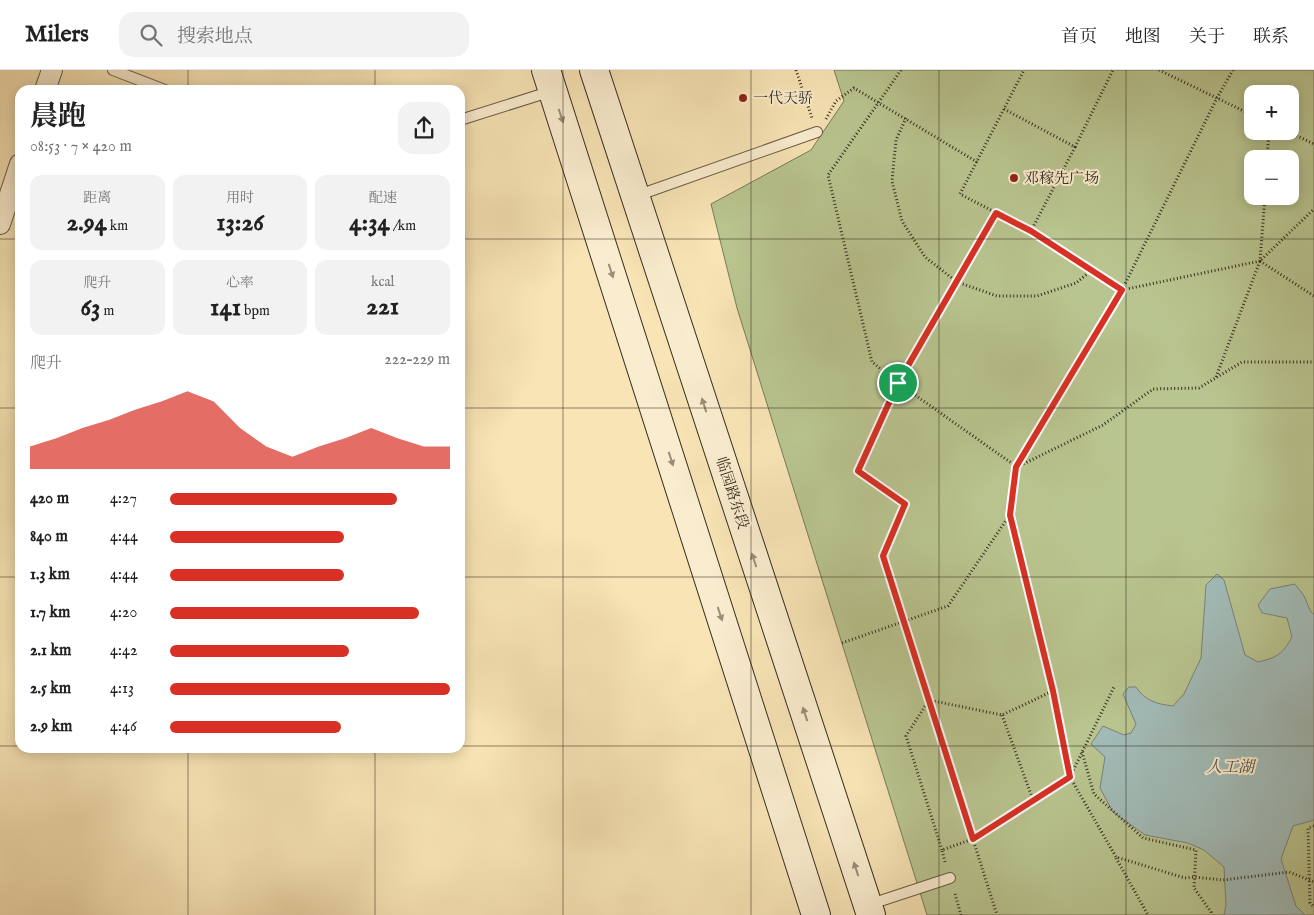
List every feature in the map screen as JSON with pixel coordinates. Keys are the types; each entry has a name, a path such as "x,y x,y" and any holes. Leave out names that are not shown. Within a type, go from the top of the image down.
{"main road":[{"name":"临园路东段","path":"594,70 869,910"},
{"path":"550,80 816,915"}],"street":[{"path":"47,85 52,70"},
{"path":"0,224 15,179"}],"lane":[{"path":"113,70 152,85"},
{"path":"465,118 550,80"},
{"path":"635,196 817,132"},
{"path":"869,910 950,878"}],"path":[{"path":"796,70 817,132"},
{"path":"901,70 828,175 872,362 898,383 1016,467"},
{"path":"1024,70 960,194 1031,231 1122,290 1260,261 1314,209"},
{"path":"1031,231 1112,70"},
{"path":"1159,70 1244,111"},
{"path":"1148,915 1070,777 1053,691 1010,515 1016,467 1122,290 1233,70"},
{"path":"817,132 836,101 854,88 977,162"},
{"path":"1004,109 1075,146"},
{"path":"906,118 896,140 892,181 902,221 925,257 957,282 996,296 1037,296 1076,283 1092,270"},
{"path":"1299,137 1314,144"},
{"path":"1216,378 1260,261 1263,205"},
{"path":"996,213 898,383 858,471 905,504 883,556 997,915"},
{"path":"1260,261 1314,296"},
{"path":"1016,467 1103,425 1153,389 1199,388 1242,362 1314,362"},
{"path":"842,643 948,606 1010,515"},
{"path":"973,839 1070,777 1114,687"},
{"path":"929,700 1002,715 1053,691"},
{"path":"929,700 906,736 942,850"},
{"path":"1002,715 1033,800"},
{"path":"1082,751 1094,794 1143,838 1196,850 1194,888 1211,912 1211,915"},
{"path":"1314,826 1308,828 1310,903 1314,907"},
{"path":"1116,858 1185,878 1223,880 1289,872 1314,882"}],"green space":[{"path":"834,70 1314,70 1314,915 927,915 737,308 711,204 811,150 844,101"}],"water":[{"name":"人工湖","path":"1217,574 1224,580 1245,655 1258,662 1270,659 1278,654 1285,648 1292,637 1287,618 1262,613 1258,605 1270,589 1295,584 1314,614 1314,820 1293,826 1281,859 1296,906 1305,915 1224,915 1226,905 1224,867 1204,850 1188,843 1145,835 1113,812 1100,788 1105,757 1091,744 1103,726 1124,735 1131,733 1136,724 1123,694 1129,687 1136,687 1143,696 1152,701 1173,706 1184,694 1201,658 1206,585"}],"place":[{"name":"一代天骄","path":"743,98"},
{"name":"邓稼先广场","path":"1014,178"}],"route":[{"path":"996,213 1031,231 1122,290 1016,467 1010,515 1053,691 1070,777 973,839 883,556 905,504 858,471 898,383 996,213"}]}
